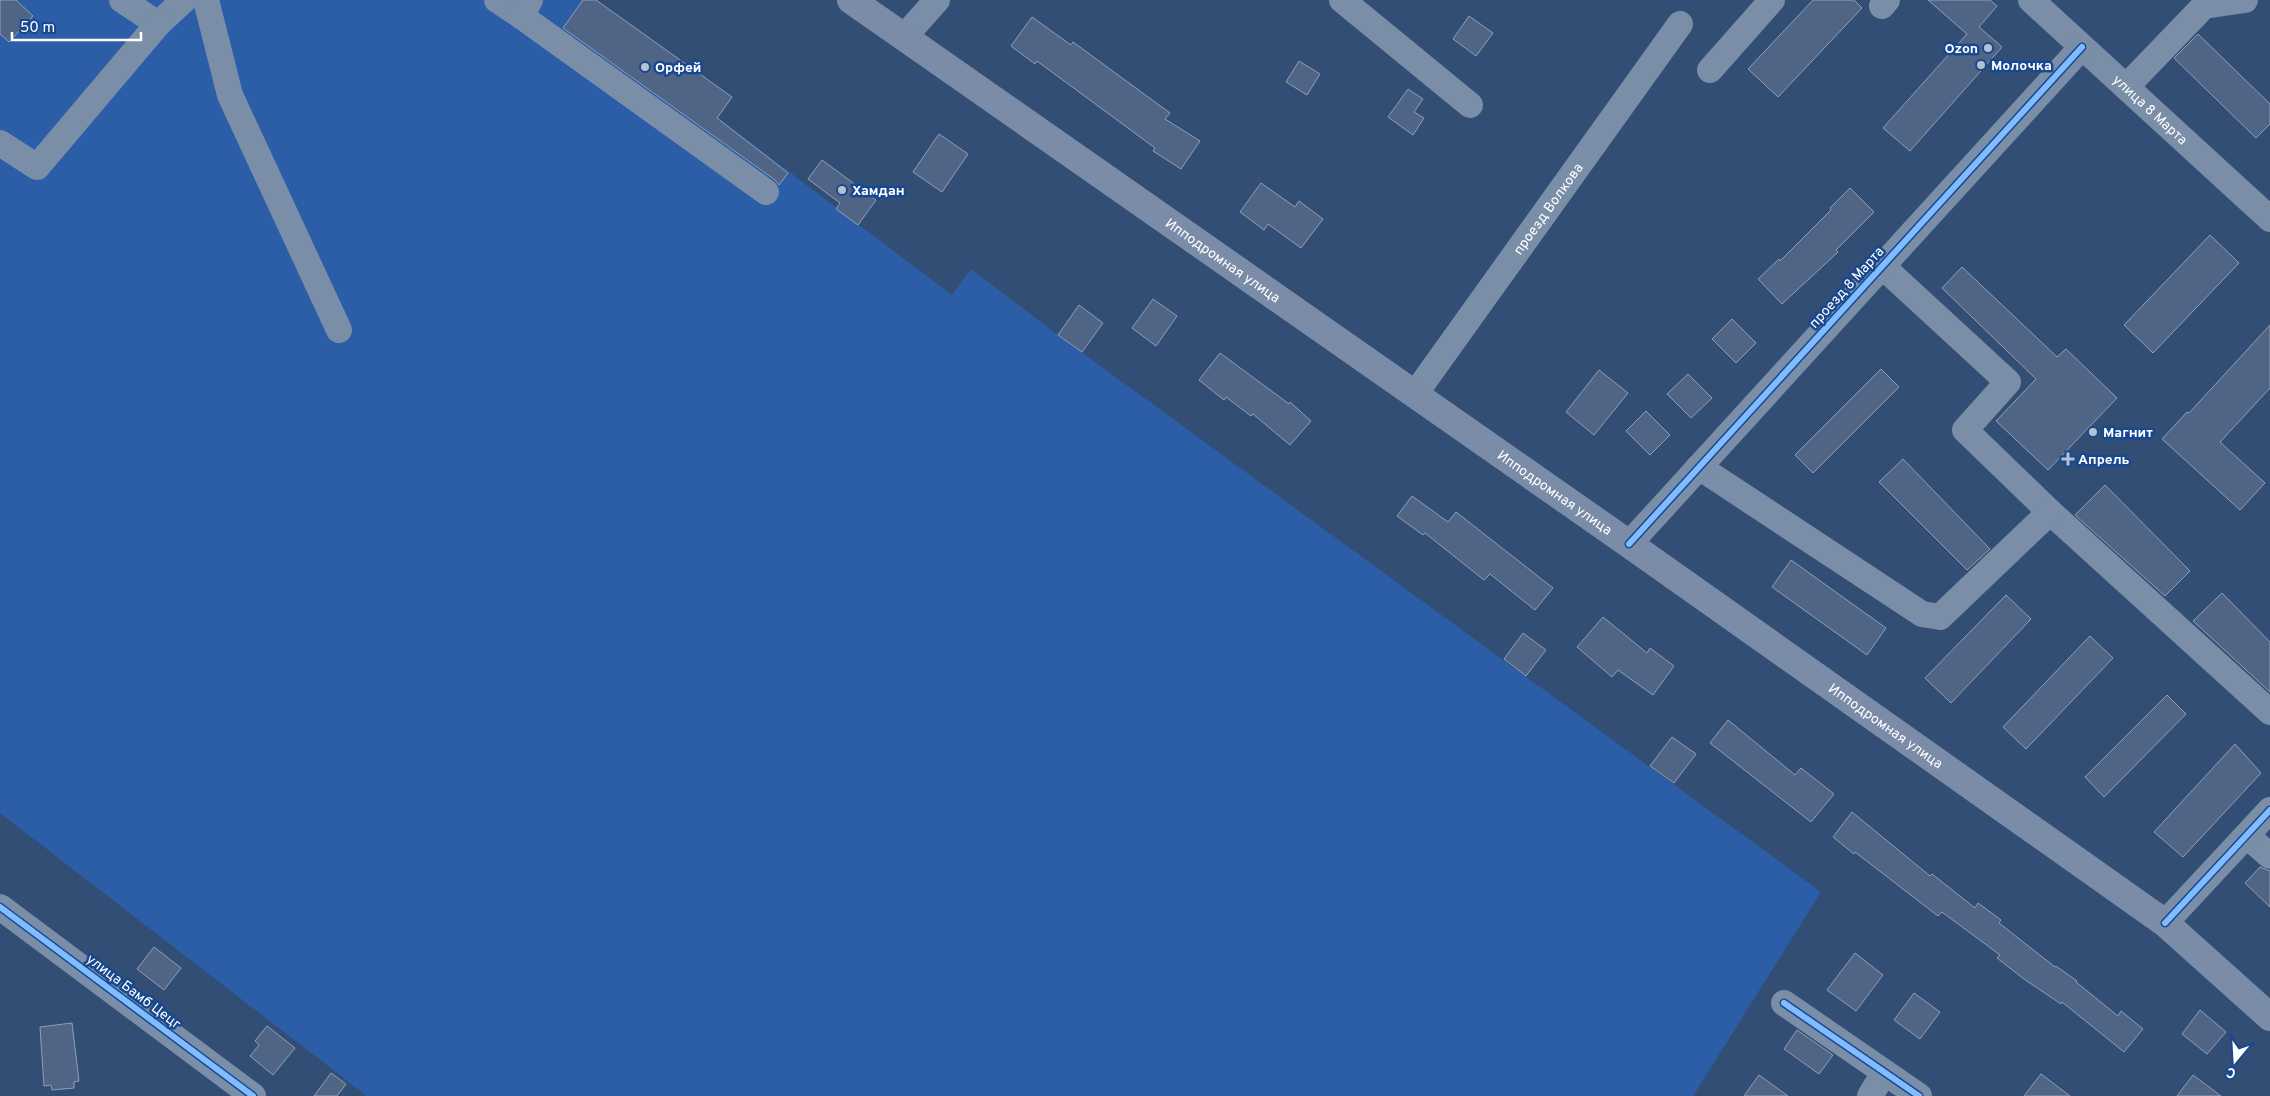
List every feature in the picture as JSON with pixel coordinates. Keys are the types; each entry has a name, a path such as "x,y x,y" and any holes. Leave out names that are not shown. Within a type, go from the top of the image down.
{"main road":[{"name":"Ипподромная улица","path":"851,0 1629,544 2165,923 2270,1017"}],"street":[{"path":"122,0 158,24"},
{"path":"0,143 37,167 158,24 184,0"},
{"path":"206,0 230,95 339,330"},
{"path":"497,0 525,8 766,192"},
{"path":"904,37 937,0"},
{"path":"1342,0 1470,105"},
{"path":"1710,70 1772,0"},
{"name":"улица 8 Марта","path":"2031,0 2270,219"},
{"path":"2126,87 2204,6 2245,0"},
{"name":"проезд Волкова","path":"1415,394 1680,24"},
{"name":"проезд 8 Марта","path":"1629,544 2082,47"},
{"path":"1882,266 2008,382 1965,430 2050,512 2270,712"},
{"path":"1699,467 1922,614 1940,616 2050,512"},
{"path":"2165,923 2270,810"},
{"path":"2247,836 2270,856"},
{"name":"улица Бамб Цецг","path":"0,907 253,1096"},
{"path":"1784,1003 1919,1096"},
{"path":"1870,1096 1884,1073"}],"shaded area":[{"path":"0,0 596,0 732,97 718,118 952,295 971,269 1058,335 1821,892 1693,1096 367,1096 0,813"}],"building":[{"path":"0,0 16,0 33,16 9,42 0,34"},
{"name":"Орфей","path":"583,0 596,0 732,97 717,118 788,173 779,185 775,180 563,28"},
{"path":"1813,0 1854,0 1862,8 1778,97 1748,69"},
{"path":"1928,0 1990,0 1997,6 1979,27 2002,47 1910,151 1883,128 1967,34"},
{"path":"1469,16 1493,33 1476,56 1453,39"},
{"path":"1032,17 1071,45 1073,42 1170,113 1165,119 1200,141 1181,169 1153,151 1155,148 1037,61 1035,64 1011,46"},
{"path":"2198,34 2270,104 2270,124 2256,138 2174,58"},
{"path":"1299,61 1320,74 1307,95 1286,82"},
{"path":"1408,89 1423,99 1414,112 1424,118 1413,135 1388,117"},
{"path":"939,134 968,154 942,192 913,172"},
{"name":"Хамдан","path":"822,160 876,200 858,225 836,209 840,203 808,179"},
{"path":"1261,183 1295,207 1299,201 1323,219 1301,248 1268,224 1264,230 1240,212"},
{"path":"1850,188 1874,212 1836,250 1838,252 1782,304 1758,279 1779,259 1780,261 1831,210 1830,208"},
{"path":"2210,235 2239,263 2153,353 2124,325"},
{"path":"1962,267 2057,357 2066,349 2117,398 2048,470 1996,421 2036,379 1942,288"},
{"path":"1153,299 1177,316 1156,346 1132,328"},
{"path":"1079,305 1103,323 1082,352 1058,335"},
{"path":"1732,319 1756,343 1736,363 1712,339"},
{"path":"2270,325 2270,388 2220,442 2265,483 2240,510 2162,439 2187,412 2189,413"},
{"path":"1220,353 1289,404 1290,402 1311,421 1290,445 1253,414 1251,416 1226,397 1224,400 1199,380"},
{"path":"1881,369 1899,387 1813,473 1795,455"},
{"path":"1599,370 1628,393 1594,435 1566,412"},
{"path":"1688,374 1712,398 1691,418 1667,394"},
{"path":"1646,411 1670,435 1650,455 1626,431"},
{"path":"1903,459 1990,549 1967,570 1879,482"},
{"path":"2105,485 2190,571 2165,596 2075,515"},
{"path":"1412,496 1448,522 1456,512 1553,588 1535,610 1490,574 1484,580 1425,533 1423,535 1397,516"},
{"path":"1791,560 1886,628 1867,655 1772,587"},
{"path":"2222,593 2270,642 2270,692 2193,621"},
{"path":"2006,595 2031,619 1951,703 1925,678"},
{"path":"1603,617 1647,653 1650,648 1674,666 1653,695 1618,670 1612,677 1577,647"},
{"path":"1523,633 1546,650 1526,676 1504,659"},
{"path":"2090,636 2113,658 2026,749 2003,727"},
{"path":"2167,695 2186,714 2104,797 2085,777"},
{"path":"1728,720 1795,775 1801,768 1834,794 1811,822 1710,743"},
{"path":"1672,737 1696,754 1674,783 1650,766"},
{"path":"2235,744 2261,773 2183,857 2154,832"},
{"path":"1852,812 1930,876 1932,874 1975,908 1978,903 2001,920 1999,923 2055,967 2077,981 2118,1016 2121,1011 2143,1029 2124,1052 2062,1002 2061,1004 2024,979 1997,958 2000,955 1942,912 1938,916 1855,852 1854,854 1833,837"},
{"path":"2260,867 2270,871 2270,907 2245,883"},
{"path":"154,947 181,968 164,990 137,969"},
{"path":"1855,953 1883,975 1856,1011 1827,990"},
{"path":"1914,993 1940,1012 1920,1039 1894,1020"},
{"path":"2200,1010 2226,1032 2207,1054 2182,1034"},
{"path":"72,1023 79,1081 74,1082 74,1088 52,1090 51,1085 44,1086 40,1027"},
{"path":"267,1026 295,1048 273,1075 250,1056 259,1045 255,1041"},
{"path":"1797,1030 1833,1055 1819,1074 1784,1049"},
{"path":"331,1073 346,1084 337,1096 314,1096"},
{"path":"2041,1074 2070,1096 2024,1096"},
{"path":"1759,1075 1788,1096 1744,1096"},
{"path":"2193,1075 2221,1096 2177,1096"}],"cycle path":[{"path":"1629,544 2082,47"},
{"path":"2165,923 2270,810"},
{"path":"0,907 253,1096"},
{"path":"1784,1003 1919,1096"}],"place":[{"name":"Ozon","path":"1988,48"},
{"name":"Молочка","path":"1981,65"},
{"name":"Орфей","path":"645,67"},
{"name":"Хамдан","path":"842,190"},
{"name":"Магнит","path":"2093,432"},
{"name":"Апрель","path":"2068,459"}]}
